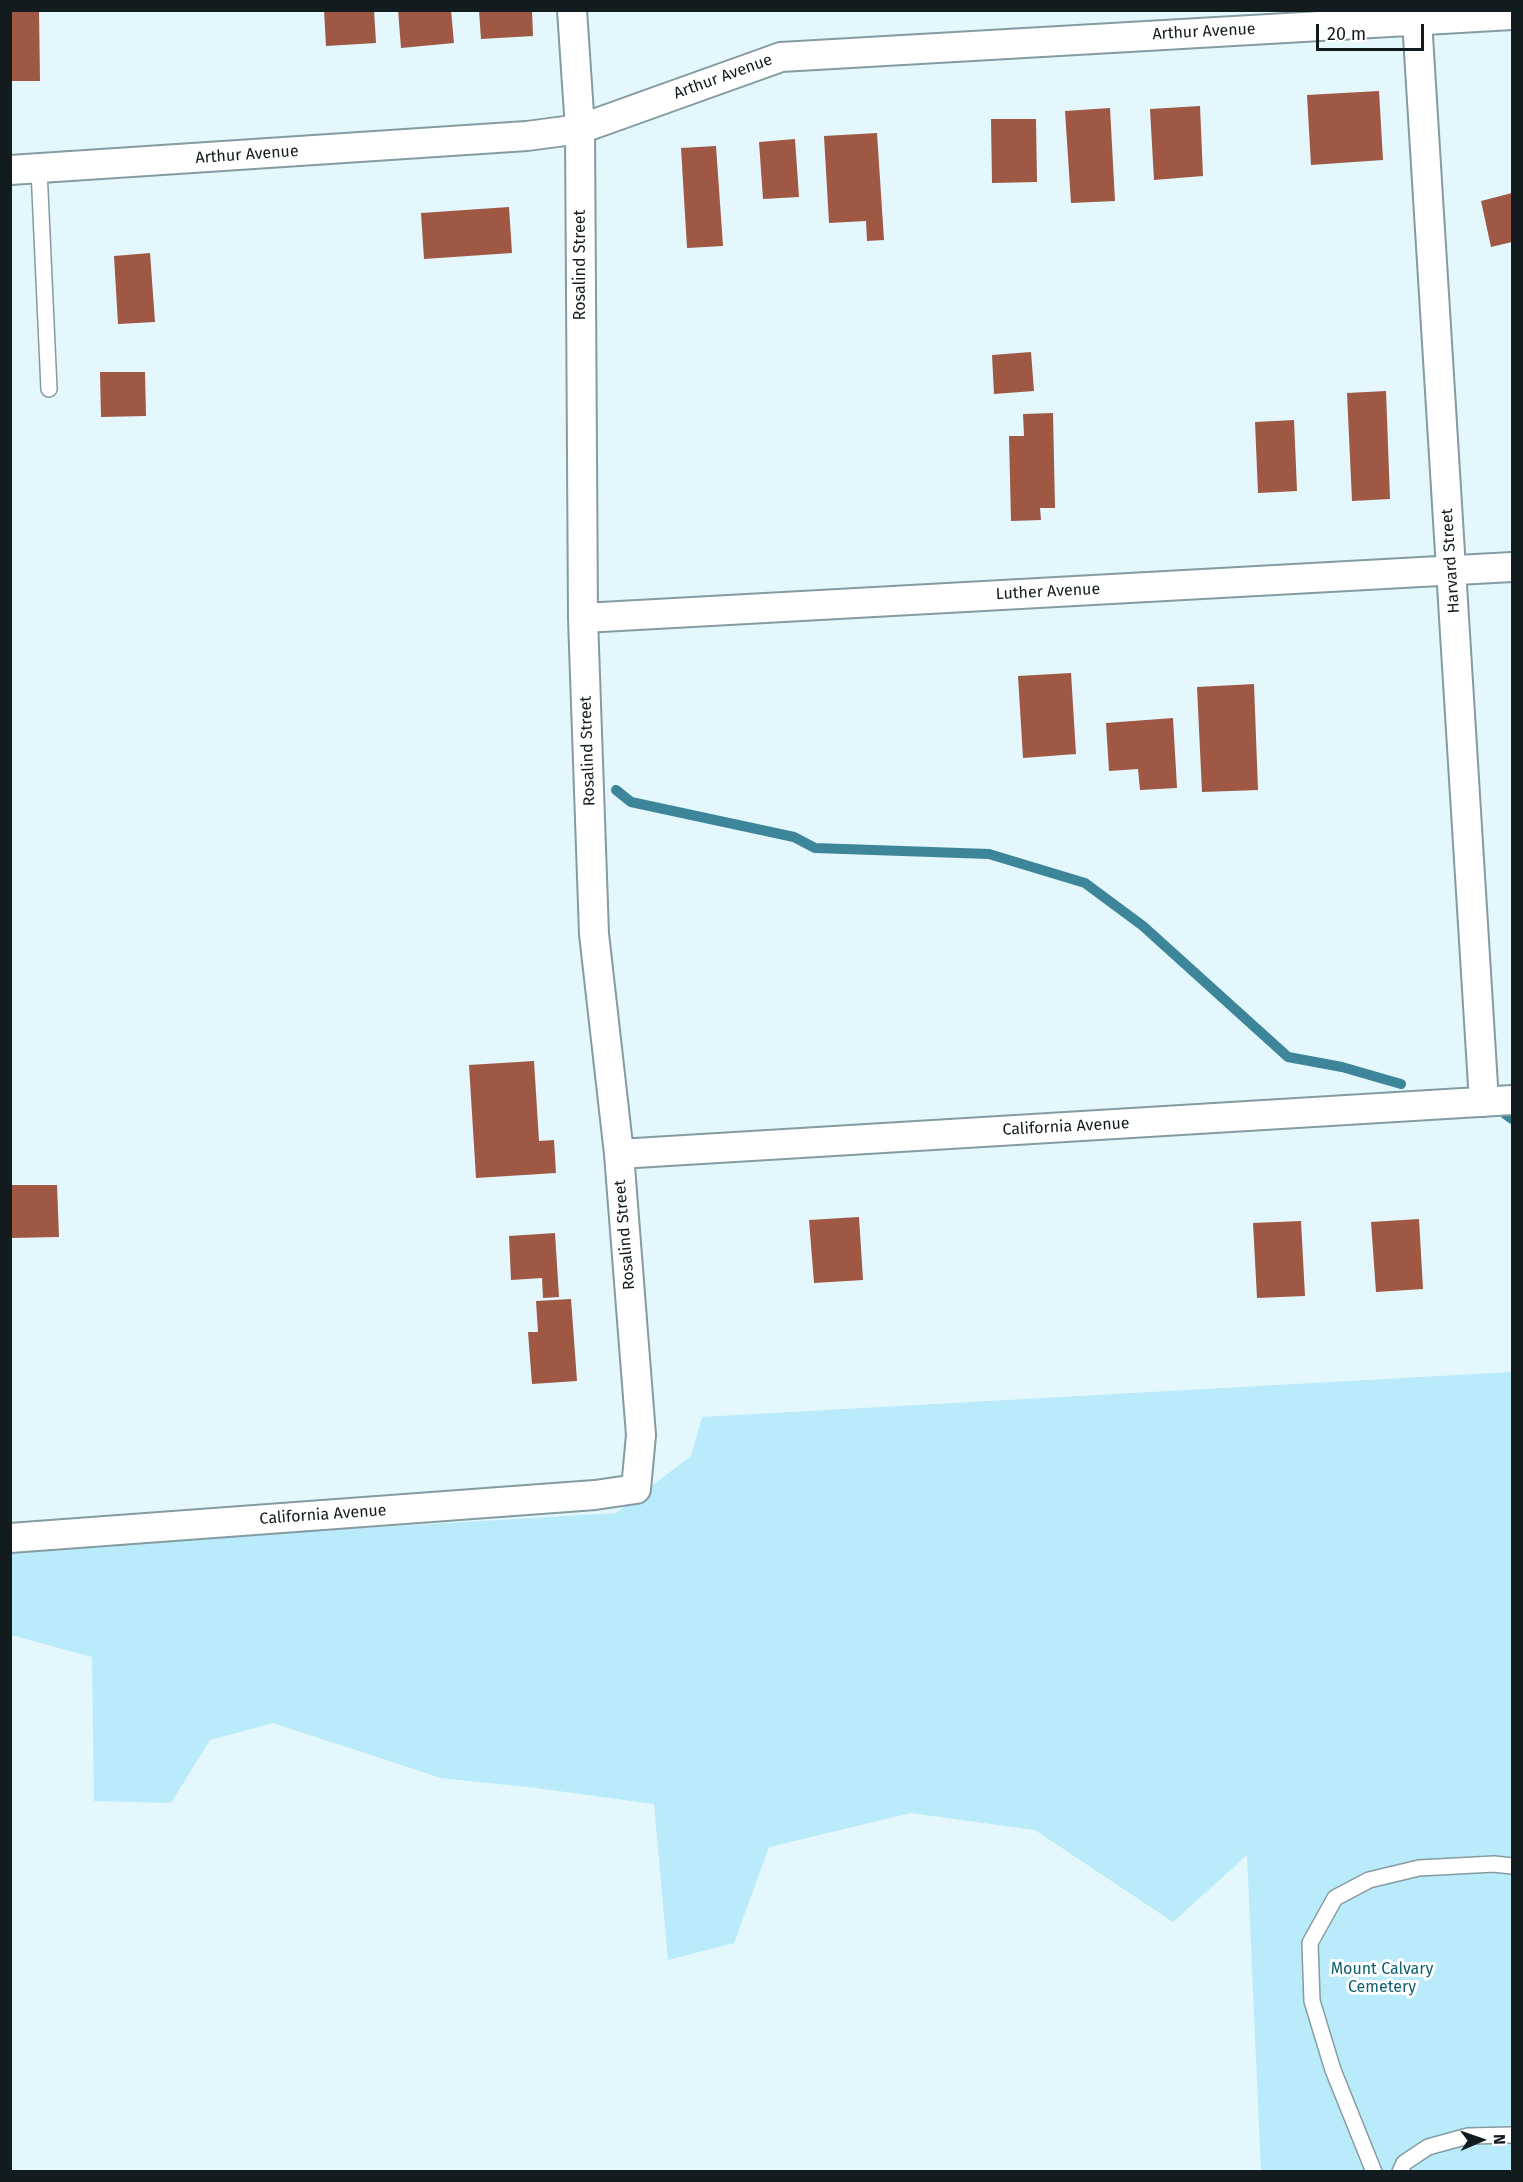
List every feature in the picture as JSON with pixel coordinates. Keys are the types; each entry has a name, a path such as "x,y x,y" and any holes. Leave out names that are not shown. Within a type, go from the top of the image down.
{"street":[{"name":"Rosalind Street","path":"572,10 580,129 583,618 594,934 619,1154 641,1435 636,1489"},
{"name":"Arthur Avenue","path":"10,170 515,136 580,129 781,57 1512,15"},
{"name":"Harvard Street","path":"1417,20 1484,1102"},
{"name":"Luther Avenue","path":"583,618 1512,567"},
{"name":"California Avenue","path":"619,1154 1512,1100"},
{"name":"California Avenue","path":"10,1538 595,1495 636,1489"}],"lane":[{"path":"39,169 49,389"},
{"path":"1374,2172 1333,2070 1312,2001 1310,1943 1335,1898 1369,1880 1419,1868 1494,1864 1512,1866"},
{"path":"1400,2172 1404,2163 1428,2147 1468,2136 1512,2135"}],"green space":[{"name":"Mount Calvary Cemetery","path":"1512,1372 1512,2171 1261,2171 1247,1855 1173,1922 1035,1830 911,1813 769,1847 734,1943 668,1960 654,1804 441,1778 273,1723 210,1740 171,1803 94,1801 92,1657 11,1635 10,1549 616,1513 691,1456 702,1417"}],"building":[{"path":"10,10 39,10 40,81 10,81"},
{"path":"324,10 374,10 376,43 326,46"},
{"path":"398,10 451,10 454,43 401,48"},
{"path":"479,10 532,10 533,36 481,39"},
{"path":"1379,91 1383,160 1311,165 1307,95"},
{"path":"1200,106 1203,176 1154,180 1150,109"},
{"path":"1110,108 1115,201 1071,203 1065,111"},
{"path":"991,119 1036,119 1037,182 992,183"},
{"path":"877,133 884,240 867,241 866,221 829,223 824,136"},
{"path":"795,139 799,197 763,199 759,142"},
{"path":"716,146 723,246 687,248 681,148"},
{"path":"1512,193 1512,242 1491,247 1481,201"},
{"path":"509,207 512,253 424,259 421,213"},
{"path":"150,253 155,322 118,324 114,256"},
{"path":"1031,352 1034,391 994,394 992,355"},
{"path":"100,372 145,372 146,416 101,417"},
{"path":"1386,391 1390,499 1352,501 1347,393"},
{"path":"1053,413 1055,508 1040,508 1041,520 1011,521 1009,436 1024,436 1023,414"},
{"path":"1294,420 1297,491 1258,493 1255,422"},
{"path":"1071,673 1076,754 1023,758 1018,676"},
{"path":"1254,684 1258,790 1202,792 1197,687"},
{"path":"1173,718 1177,788 1140,790 1138,769 1109,771 1106,723"},
{"path":"534,1061 539,1141 554,1140 556,1173 476,1178 469,1065"},
{"path":"10,1185 57,1185 59,1237 10,1238"},
{"path":"859,1217 863,1280 814,1283 809,1220"},
{"path":"1419,1219 1423,1289 1376,1292 1371,1222"},
{"path":"1301,1221 1305,1296 1257,1298 1253,1223"},
{"path":"555,1233 559,1297 543,1298 542,1278 511,1280 509,1236"},
{"path":"571,1299 577,1381 532,1384 528,1332 538,1332 536,1301"}],"waterway":[{"path":"616,790 631,802 794,837 815,848 989,854 1085,883 1143,926 1288,1057 1342,1067 1401,1084"},
{"path":"1505,1114 1512,1119"}]}
